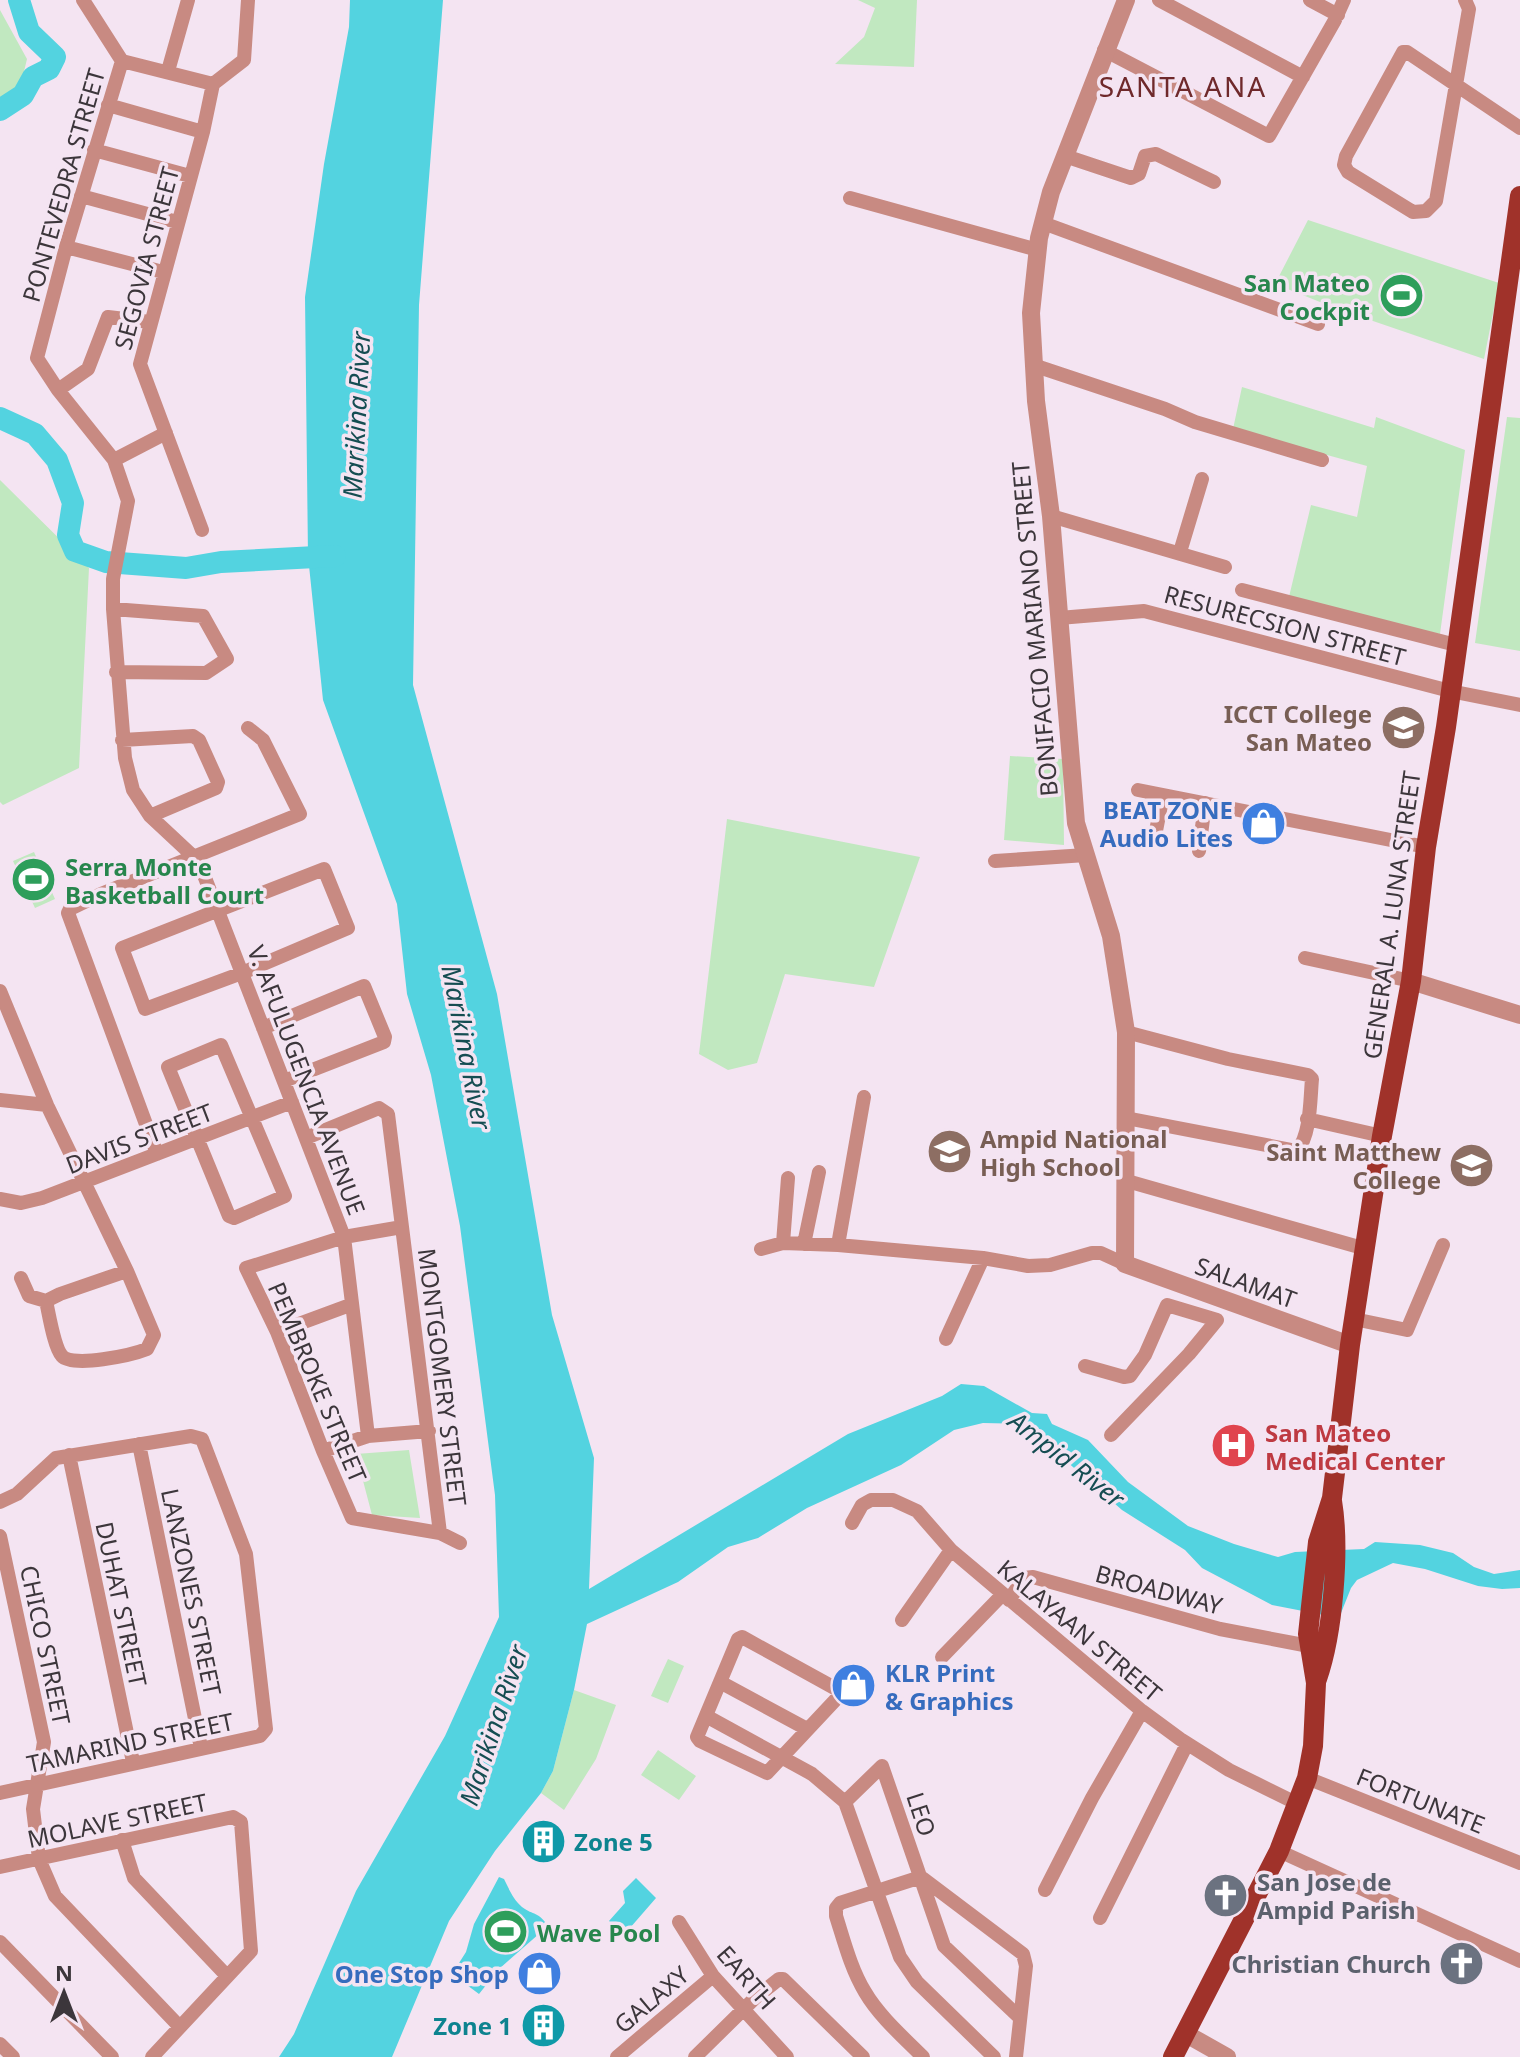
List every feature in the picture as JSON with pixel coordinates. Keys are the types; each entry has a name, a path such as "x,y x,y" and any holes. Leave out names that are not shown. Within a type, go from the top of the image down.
{"main road":[{"name":"GENERAL A. LUNA STREET","path":"1173,2057 1279,1851 1307,1778 1313,1746 1316,1683 1325,1658 1315,1639 1350,1345 1382,1136 1411,981 1426,847 1520,196"}],"street":[{"path":"83,0 122,61 213,84 244,60 248,0"},
{"path":"168,71 188,0"},
{"name":"BONIFACIO MARIANO STREET","path":"1125,1264 1126,1032 1111,936 1076,823 1051,516 1036,401 1031,313 1043,223 1104,50 1126,0"},
{"path":"1159,0 1303,77"},
{"path":"1310,0 1338,15"},
{"path":"1104,50 1269,136 1344,0"},
{"path":"1465,0 1469,9 1455,83 1436,201 1426,211 1413,212 1348,172 1344,165 1403,52 1455,83 1520,128"},
{"name":"PONTEVEDRA STREET","path":"113,579 128,501 114,460 58,390 37,358 66,247 122,61"},
{"name":"SEGOVIA STREET","path":"202,530 140,364 203,132 213,84"},
{"path":"108,105 203,132"},
{"path":"94,150 190,176"},
{"path":"1065,156 1131,178 1139,174 1145,156 1156,154 1214,182"},
{"path":"81,196 177,222"},
{"path":"850,198 1038,250"},
{"path":"1043,223 1318,324"},
{"path":"66,247 163,272"},
{"path":"58,390 88,369 108,317 150,322"},
{"path":"1036,366 1195,422 1322,460"},
{"path":"114,460 166,433"},
{"path":"1180,552 1202,479"},
{"path":"1051,516 1225,567"},
{"name":"V. AFULUGENCIA AVENUE","path":"113,579 122,740 133,790 150,816 195,858 344,1237 368,1436"},
{"path":"1242,590 1456,645"},
{"path":"113,609 203,616 227,659 206,673 116,672"},
{"name":"RESURECSION STREET","path":"1059,618 1144,611 1450,691 1520,705"},
{"path":"157,1154 68,918 70,909 80,904 300,814 263,740 248,728"},
{"path":"122,740 193,736 199,740 218,782 216,788 150,816"},
{"path":"1138,790 1426,847"},
{"path":"1155,836 1163,795"},
{"path":"1199,851 1205,803"},
{"path":"995,861 1086,855"},
{"path":"324,869 348,928 242,973 145,1009 122,948 218,911 324,869"},
{"path":"1305,958 1411,981 1520,1015"},
{"path":"263,1028 364,986 385,1037 384,1042 284,1081"},
{"path":"0,991 47,1105 127,1271 154,1335 147,1349 134,1354 72,1362 62,1357 58,1349 46,1301"},
{"path":"1126,1032 1228,1059 1308,1075 1312,1079 1301,1146 1292,1151 1126,1118"},
{"path":"221,1045 252,1118 285,1196 234,1218 229,1216 168,1067 221,1045"},
{"path":"838,1245 864,1097"},
{"path":"0,1100 47,1105"},
{"name":"DAVIS STREET","path":"0,1199 32,1201 292,1102"},
{"name":"MONTGOMERY STREET","path":"306,1138 379,1108 388,1114 440,1533"},
{"path":"1307,1119 1382,1136"},
{"path":"804,1244 819,1172"},
{"path":"783,1243 788,1178"},
{"path":"1127,1181 1366,1249"},
{"path":"344,1237 402,1227"},
{"name":"PEMBROKE STREET","path":"344,1237 246,1268 277,1332 349,1514 357,1521 440,1533"},
{"path":"761,1249 783,1243 838,1245 1039,1266 1101,1253 1125,1264"},
{"path":"1354,1319 1407,1330 1443,1245"},
{"path":"946,1339 983,1258"},
{"name":"SALAMAT","path":"1125,1264 1350,1345"},
{"path":"21,1278 29,1296 46,1301 127,1271"},
{"path":"1111,1435 1189,1354 1217,1320 1226,1300"},
{"path":"277,1332 350,1305"},
{"path":"1085,1366 1130,1376 1145,1355 1167,1305 1217,1320"},
{"path":"323,1451 368,1436 429,1431"},
{"name":"TAMARIND STREET","path":"0,1793 260,1736 266,1729 246,1554 206,1447 202,1439 191,1436 139,1444"},
{"path":"0,1502 17,1494 56,1458 139,1444"},
{"name":"LANZONES STREET","path":"139,1444 201,1748"},
{"name":"DUHAT STREET","path":"69,1455 133,1762"},
{"name":"KALAYAAN STREET","path":"852,1523 862,1505 871,1500 893,1500 917,1511 951,1550 1142,1711 1229,1770 1298,1804"},
{"path":"440,1533 460,1543"},
{"name":"CHICO STREET","path":"0,1536 44,1742 33,1809 39,1859 55,1896 178,2025"},
{"path":"902,1620 951,1550"},
{"name":"BROADWAY","path":"1006,1597 1024,1578 1033,1577 1220,1629 1315,1639"},
{"path":"942,1657 1006,1597"},
{"path":"742,1637 838,1688 840,1695 770,1771 764,1773 697,1737 720,1682 738,1639 742,1637"},
{"path":"720,1682 807,1729"},
{"path":"1045,1890 1092,1798 1142,1711"},
{"path":"706,1716 812,1774 845,1802 900,1957 917,1982 994,2057"},
{"path":"1100,1918 1187,1744"},
{"name":"LEO","path":"845,1802 882,1766 944,1946 1019,2017"},
{"name":"FORTUNATE","path":"1307,1778 1520,1863"},
{"name":"MOLAVE STREET","path":"0,1867 233,1817 241,1822 251,1951 226,1975"},
{"path":"122,1840 134,1878 226,1975 152,2057"},
{"path":"1279,1851 1520,1961"},
{"path":"923,2057 864,1991 836,1916 840,1903 921,1877 1023,1954 1026,1966 1016,2057"},
{"name":"EARTH","path":"679,1922 713,1976 783,2052"},
{"path":"0,1942 112,2057"},
{"name":"GALAXY","path":"617,2057 713,1976"},
{"path":"695,2057 776,1980 783,1979 863,2057"},
{"path":"1186,2034 1227,2057"},
{"path":"0,2044 13,2057"},
{"path":"766,2057 783,2052"}],"green space":[{"path":"858,0 917,0 914,67 835,64 864,37 875,8"},
{"path":"0,10 27,59 21,84 0,98"},
{"name":"San Mateo Cockpit","path":"1308,220 1499,283 1484,359 1275,284"},
{"path":"1242,387 1374,428 1376,417 1465,450 1440,634 1288,601 1311,505 1357,517 1367,466 1233,429"},
{"path":"1507,417 1520,418 1520,651 1475,643"},
{"path":"0,480 89,568 79,768 3,805 0,802"},
{"path":"1010,756 1063,759 1064,845 1004,840"},
{"path":"727,819 920,857 874,987 785,974 757,1063 728,1070 699,1054"},
{"name":"Serra Monte Basketball Court","path":"34,852 55,899 35,908 13,861"},
{"path":"409,1450 420,1518 372,1515 356,1454"},
{"path":"668,1659 684,1666 668,1703 651,1696"},
{"path":"574,1690 616,1705 596,1759 564,1810 541,1793 553,1771"},
{"path":"658,1750 696,1776 679,1800 641,1775"}],"water":[{"path":"350,0 443,0 419,305 413,685 497,994 552,1315 594,1458 589,1589 848,1434 942,1396 961,1384 984,1386 1032,1413 1047,1414 1052,1424 1088,1440 1128,1482 1188,1526 1234,1544 1278,1557 1295,1552 1364,1549 1375,1542 1420,1545 1453,1553 1474,1567 1494,1574 1520,1570 1520,1588 1478,1586 1425,1569 1393,1563 1357,1580 1339,1618 1272,1605 1202,1568 1185,1550 1122,1510 1024,1424 983,1423 954,1430 901,1465 807,1508 758,1538 728,1547 678,1582 587,1624 553,1771 541,1793 495,1851 449,1921 392,2057 279,2057 294,2034 356,1891 445,1736 499,1617 495,1495 460,1226 431,1075 407,994 397,904 323,700 308,556 305,297 324,164 349,27"},
{"name":"Wave Pool","path":"499,1877 504,1879 519,1904 539,1916 548,1926 499,1969 479,1994 452,1974 466,1952 474,1924"},
{"path":"636,1878 656,1898 623,1936 609,1921 625,1903 623,1891"}],"waterway":[{"path":"0,110 23,95 33,77 49,69 55,57 29,32 19,0"},
{"path":"0,418 35,434 57,460 73,503 68,535 75,551 106,562 186,568 221,562 335,556"}],"place":[{"name":"San Mateo Cockpit","path":"1401,296"},
{"name":"ICCT College San Mateo","path":"1403,727"},
{"name":"BEAT ZONE Audio Lites","path":"1264,823"},
{"name":"Serra Monte Basketball Court","path":"34,880"},
{"name":"Ampid National High School","path":"949,1152"},
{"name":"Saint Matthew College","path":"1472,1165"},
{"name":"San Mateo Medical Center","path":"1234,1446"},
{"name":"KLR Print & Graphics","path":"854,1686"},
{"name":"Zone 5","path":"543,1841"},
{"name":"San Jose de Ampid Parish","path":"1226,1895"},
{"name":"Wave Pool","path":"506,1932"},
{"name":"Christian Church","path":"1462,1963"},
{"name":"One Stop Shop","path":"540,1973"},
{"name":"Zone 1","path":"543,2025"}],"district":[{"name":"SANTA ANA","path":"1183,86"}],"water label":[{"name":"Marikina River","path":"356,415"},
{"name":"Marikina River","path":"467,1047"},
{"name":"Ampid River","path":"1067,1459"},
{"name":"Marikina River","path":"493,1725"}]}
